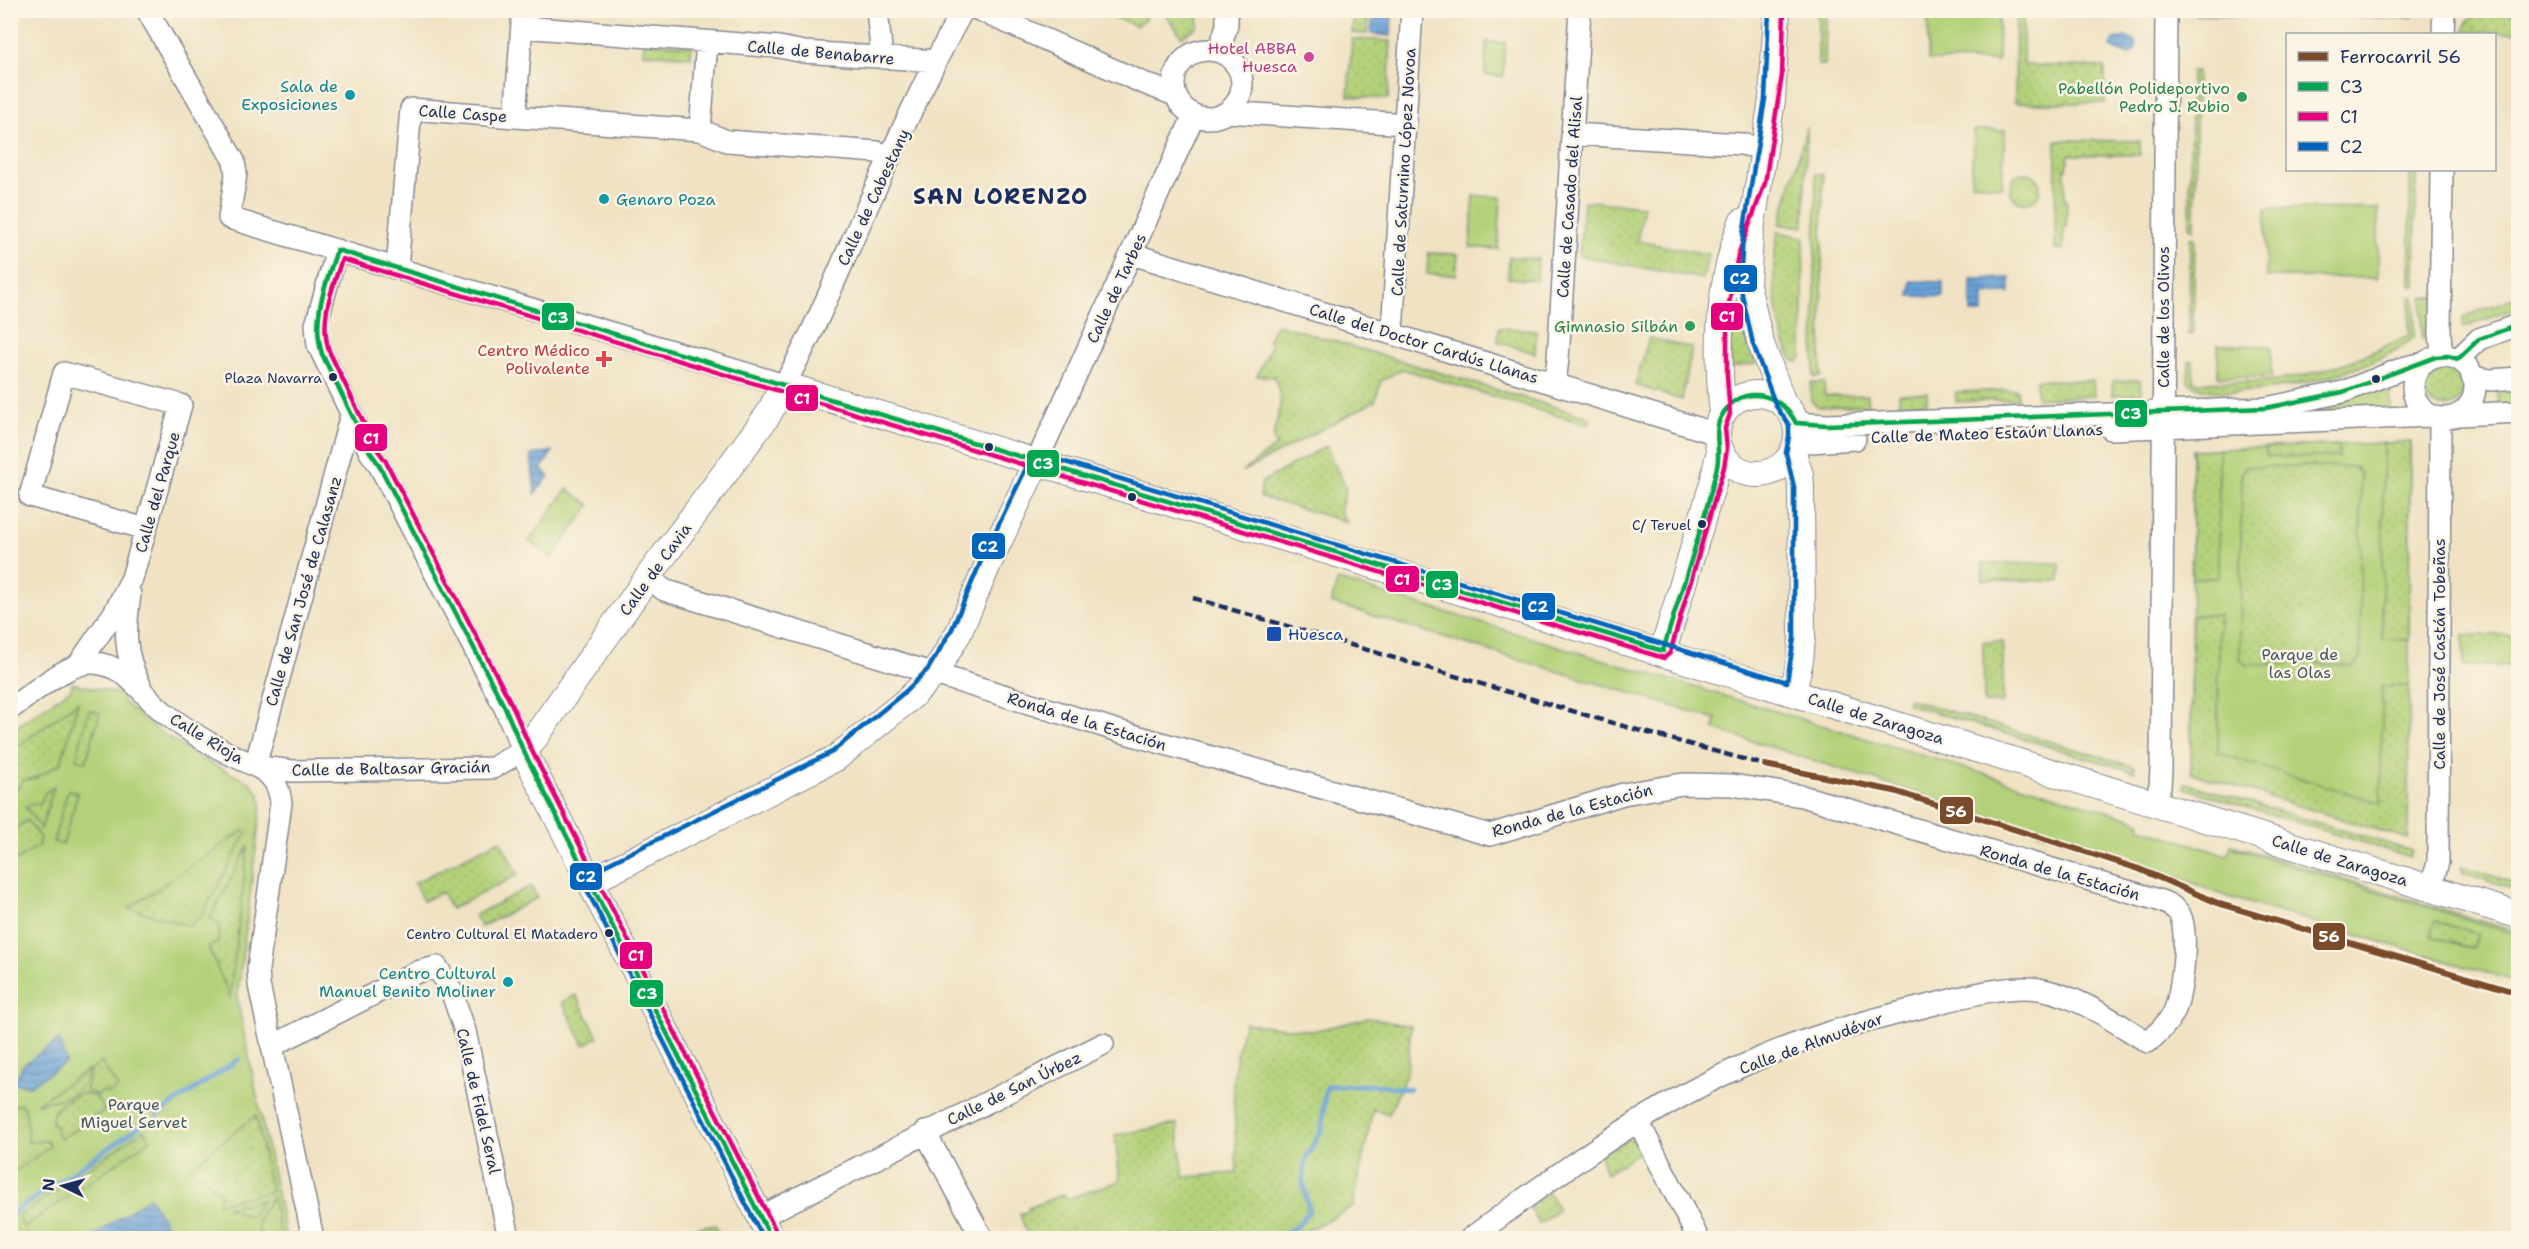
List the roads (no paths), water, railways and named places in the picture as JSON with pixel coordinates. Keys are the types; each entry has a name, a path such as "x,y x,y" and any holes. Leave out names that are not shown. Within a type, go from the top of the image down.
{"main road":[{"path":"1777,10 1775,74 1750,236 1747,285 1760,341 1792,430 1800,475 1802,638 1799,668 1793,692"},
{"path":"1663,651 1713,483 1720,432 1718,339 1723,291 1731,253 1758,182"},
{"name":"Calle de Zaragoza","path":"784,385 1663,651 2518,915"},
{"name":"Calle de Cavia","path":"523,750 531,743 648,578 768,415 784,385"},
{"path":"1762,394 1792,430 1779,468 1760,474 1740,471 1725,458 1720,432 1733,402 1746,395 1762,394"},
{"path":"591,881 836,758 887,718 934,674 959,632 988,564 1037,461"},
{"path":"523,750 766,1228"}],"street":[{"name":"Calle de Zaragoza","path":"147,10 234,161 236,174 229,218 784,385"},
{"path":"877,10 882,58"},
{"name":"Calle de Cabestany","path":"784,385 805,348 890,158 963,10"},
{"path":"979,10 1175,95"},
{"path":"1219,51 1227,25 1227,10"},
{"name":"Calle de Saturnino López Novoa","path":"1392,333 1412,10"},
{"name":"Calle de Casado del Alisal","path":"1555,383 1580,10"},
{"name":"Calle de los Olivos","path":"2154,803 2161,769 2166,10"},
{"path":"2443,33 2444,10"},
{"path":"515,117 523,19"},
{"name":"Calle de Benabarre","path":"523,19 707,42 936,62"},
{"path":"700,130 707,42"},
{"path":"1227,112 1239,97 1241,78 1233,61 1219,51 1200,50 1184,59 1174,76 1175,95 1182,107 1194,115 1207,118 1227,112 1406,124"},
{"name":"Calle Caspe","path":"397,268 411,110 700,130 727,141 877,152 890,158"},
{"name":"Calle de Tarbes","path":"1037,461 1194,115"},
{"path":"1573,134 1741,144 1764,149"},
{"path":"2441,359 2442,171"},
{"path":"337,250 319,315 316,335 321,354 369,452 378,463 505,708 523,750"},
{"name":"Calle del Doctor Cardús Llanas","path":"1132,254 1720,432"},
{"name":"Calle de Mateo Estaún Llanas","path":"2163,419 2292,405 2343,392 2406,368 2441,359 2479,339 2518,325"},
{"path":"2441,359 2464,364 2472,377 2472,396 2465,410 2443,416 2421,408 2415,396 2415,379 2441,359"},
{"name":"Calle del Parque","path":"143,692 132,670 126,647 132,578 146,529 181,405 64,373 30,496 146,529"},
{"path":"2472,377 2491,380 2518,378"},
{"name":"Calle de Mateo Estaún Llanas","path":"1792,430 1827,425 2443,416 2518,412"},
{"name":"Calle de San José de Calasanz","path":"255,766 351,415"},
{"name":"Calle de José Castán Tobeñas","path":"2431,888 2438,862 2443,416"},
{"name":"Calle del Parque","path":"10,709 78,664 114,613 132,578"},
{"path":"648,578 664,591 934,674"},
{"name":"Calle Rioja","path":"78,664 105,664 129,677 161,710 192,733 255,766"},
{"name":"Ronda de la Estación","path":"934,674 1155,741 1490,835 1623,794 1683,784 1732,785 1802,796 2155,899 2175,908 2180,915 2183,925 2182,963 2179,993 2174,1012 2162,1030 2148,1042"},
{"name":"Calle de Baltasar Gracián","path":"255,766 276,770 312,771 493,768 506,763 523,750"},
{"path":"255,766 271,776 277,784 281,803 258,969 261,1000 313,1239"},
{"path":"281,803 294,784 312,771"},
{"name":"Calle de Fidel Seral","path":"272,1046 417,972 437,967 451,990 465,1031 509,1239"},
{"name":"Calle de Almudévar","path":"1471,1239 1554,1176 1638,1121 1701,1086 1770,1054 1857,1023 1981,994 2036,988 2080,1002 2148,1042"},
{"name":"Calle de San Úrbez","path":"766,1228 925,1132 1103,1044"},
{"path":"1638,1121 1698,1239"},
{"path":"925,1132 981,1239"}],"water":[{"path":"1373,11 1392,11 1391,36 1371,34"},
{"path":"2125,37 2133,39 2137,45 2135,51 2129,55 2111,47 2114,39"},
{"path":"2010,278 2010,293 1983,294 1983,313 1971,313 1971,279"},
{"path":"1911,281 1943,282 1943,297 1910,296"},
{"path":"553,451 541,469 549,476 535,494 531,455"},
{"path":"60,1039 67,1062 30,1086 13,1083 24,1064"},
{"path":"150,1197 166,1225 165,1238 90,1238"}],"waterway":[{"path":"157,1115 239,1059"},
{"path":"1279,1238 1298,1225 1309,1211 1303,1182 1304,1170 1306,1158 1322,1129 1325,1092 1328,1086 1374,1085 1409,1089"},
{"path":"10,1215 139,1127"}],"railway":[{"path":"1193,598 1616,724 1765,765"}],"rail line":[{"name":"56","path":"1765,765 1894,791 2139,869 2220,904 2518,993"}],"place":[{"name":"Hotel ABBA Huesca","path":"1309,57"},
{"name":"Sala de Exposiciones","path":"350,95"},
{"name":"Pabellón Polideportivo Pedro J. Rubio","path":"2242,97"},
{"name":"Genaro Poza","path":"604,199"},
{"name":"Gimnasio Silbán","path":"1690,326"},
{"name":"Centro Médico Polivalente","path":"604,359"},
{"name":"Plaza Navarra","path":"333,377"},
{"name":"C/ Teruel","path":"1702,524"},
{"name":"Huesca","path":"1274,634"},
{"name":"Centro Cultural El Matadero","path":"609,933"},
{"name":"Centro Cultural Manuel Benito Moliner","path":"508,982"}],"district":[{"name":"SAN LORENZO","path":"1001,196"}],"park label":[{"name":"Parque de las Olas","path":"2300,663"},
{"name":"Parque Miguel Servet","path":"134,1113"}]}
